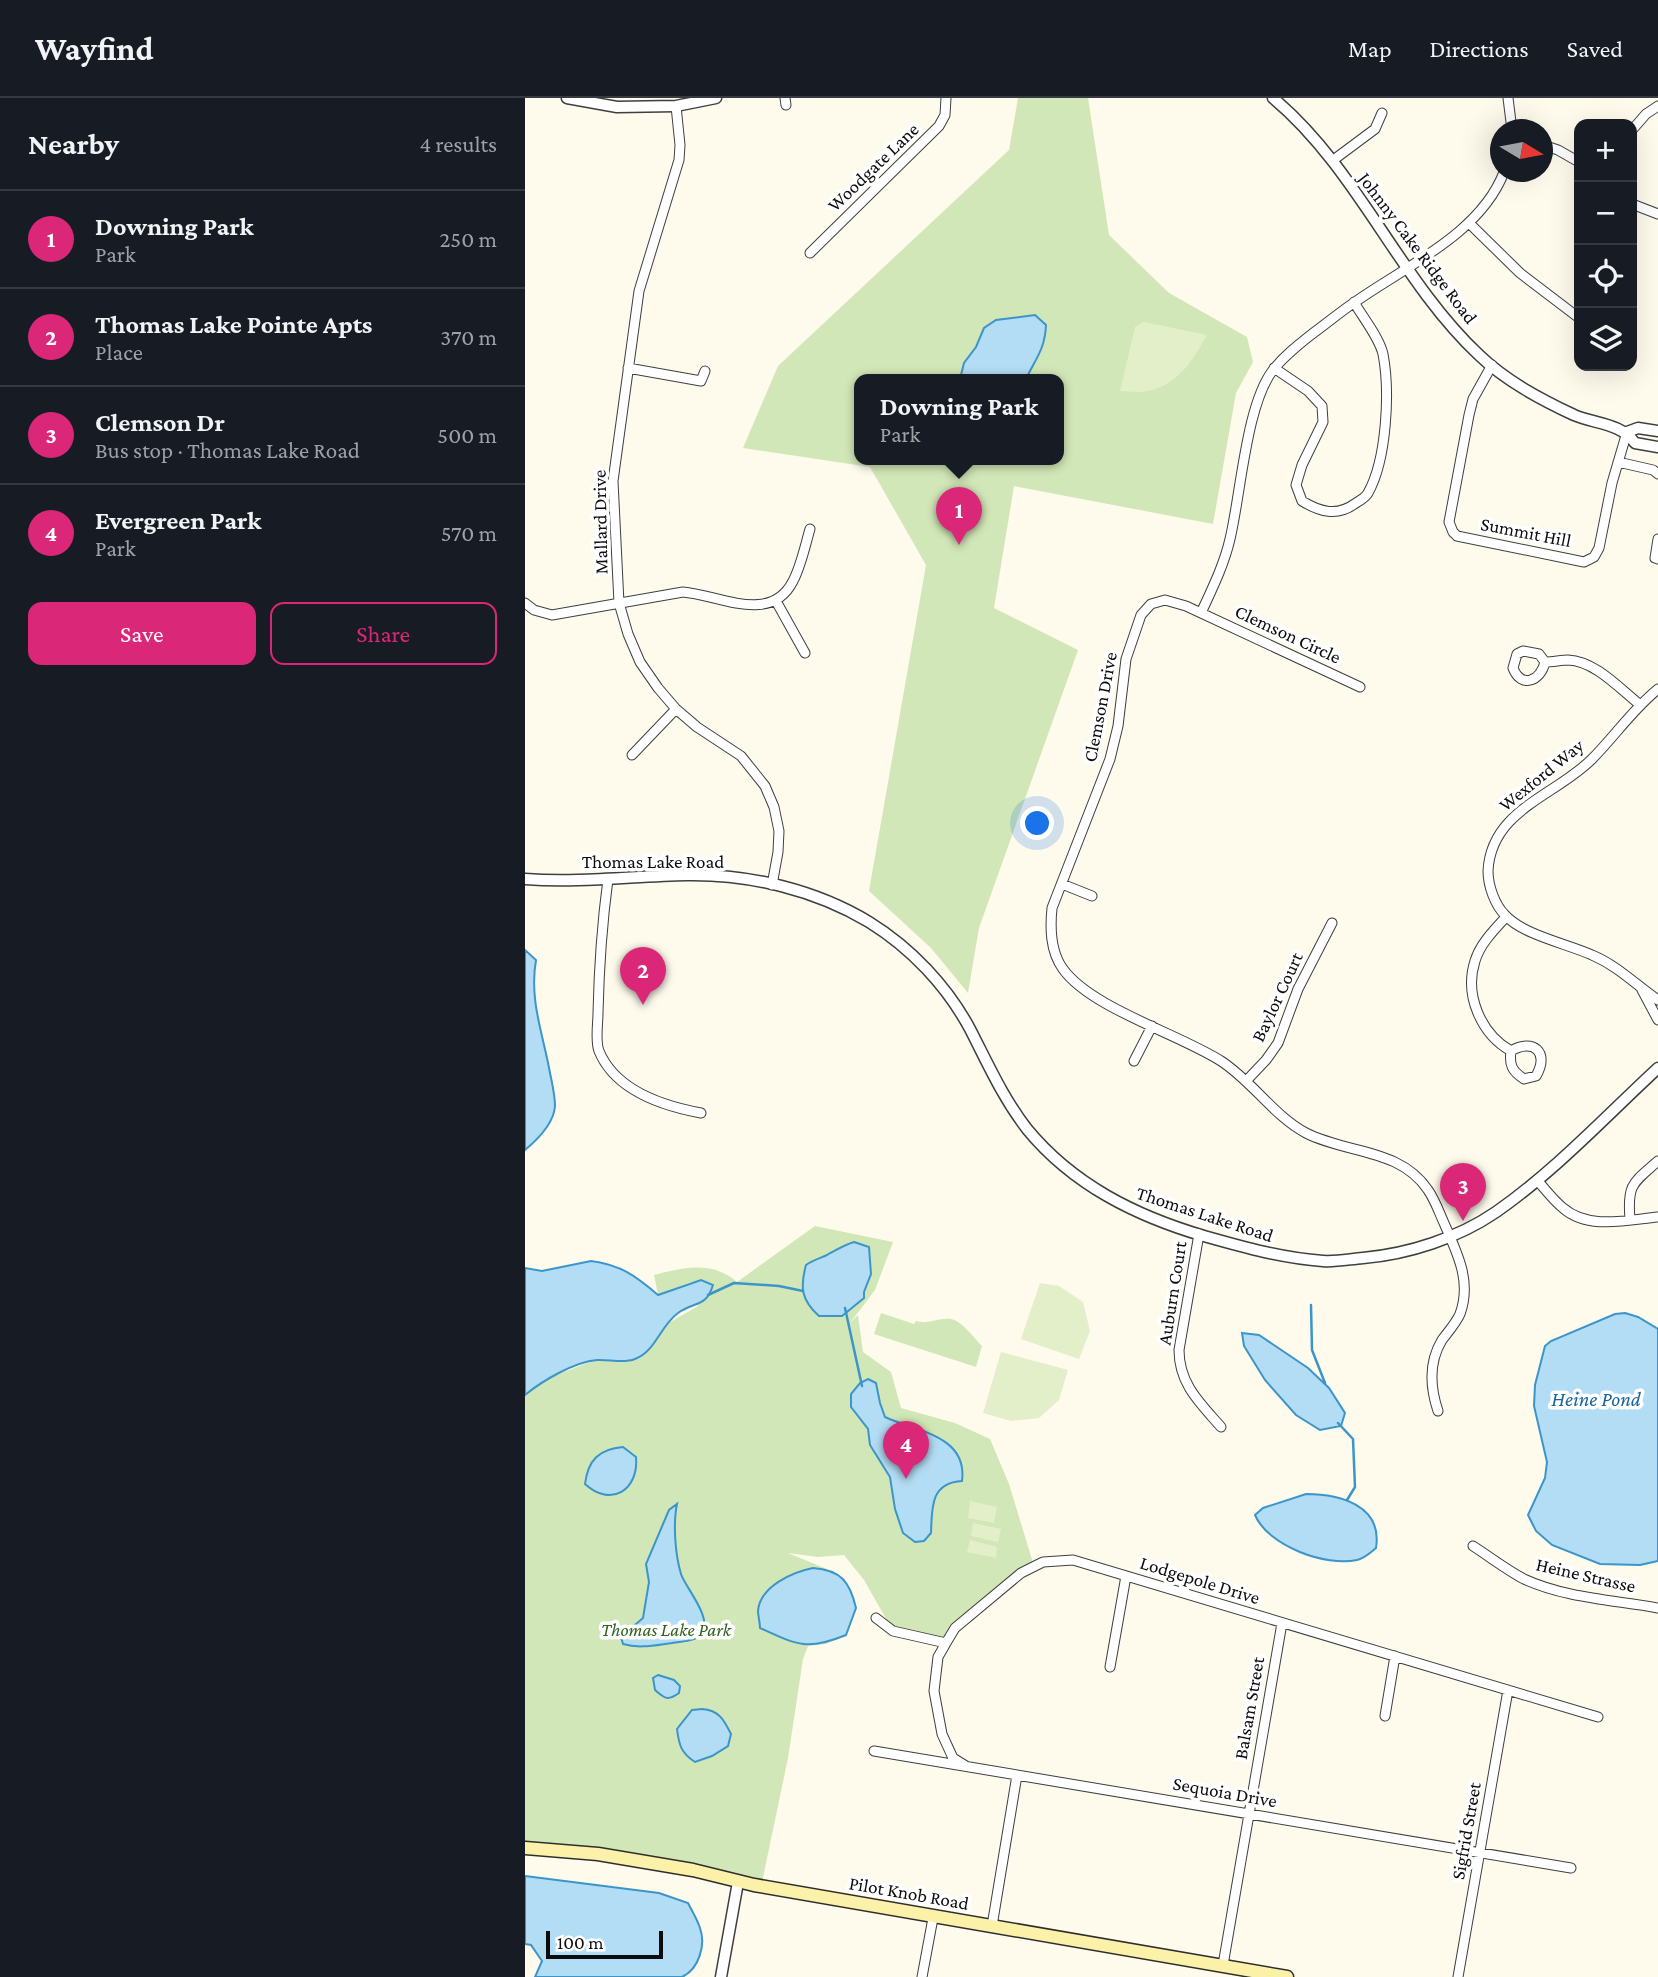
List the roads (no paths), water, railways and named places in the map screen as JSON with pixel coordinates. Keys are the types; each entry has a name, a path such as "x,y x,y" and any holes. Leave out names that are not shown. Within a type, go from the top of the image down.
{"main road":[{"name":"Pilot Knob Road","path":"525,1848 598,1854 693,1870 738,1882 933,1918 1287,1977"}],"street":[{"path":"567,98 618,107 676,106 716,98"},
{"name":"Woodgate Lane","path":"810,253 939,126 945,115 946,98"},
{"name":"Johnny Cake Ridge Road","path":"1273,98 1297,118 1332,161 1444,319 1492,365 1523,389 1576,416 1627,432 1635,443 1658,447"},
{"path":"1509,98 1511,119"},
{"name":"Mallard Drive","path":"676,106 679,160 639,291 613,481 619,603 628,634 641,662 658,688 676,709 697,727 741,756 765,786 774,807 779,831 772,885"},
{"path":"1637,124 1658,106"},
{"path":"1332,161 1375,129 1382,114"},
{"path":"1553,148 1574,159"},
{"path":"1201,613 1223,566 1257,402 1263,385 1274,368 1296,347 1355,302 1469,223 1484,209 1499,182"},
{"path":"1637,206 1658,214"},
{"path":"1469,223 1520,273 1574,314"},
{"path":"1274,368 1308,391 1322,407 1323,422 1302,465 1296,485 1302,501 1316,509 1332,513 1351,507 1368,495 1380,457 1388,389 1382,350 1355,302"},
{"name":"Summit Hill","path":"1492,365 1473,400 1469,415 1450,522 1457,536 1584,562 1590,560 1599,548 1627,432"},
{"path":"628,368 701,381 705,371"},
{"name":"Johnny Cake Ridge Road","path":"1627,432 1638,428 1658,431"},
{"path":"1618,462 1653,470 1658,474"},
{"path":"525,603 534,610 552,615 684,592 750,606 763,605 775,601 794,581 810,529"},
{"path":"1658,539 1655,558 1658,559"},
{"name":"Clemson Drive","path":"1201,613 1165,600 1151,604 1140,615 1126,659 1118,726 1110,759 1052,908 1050,928 1053,949 1062,969 1086,991 1220,1060 1247,1080 1287,1119 1305,1132 1390,1158 1409,1169 1428,1189 1463,1267 1466,1291 1459,1315 1440,1344 1433,1363 1430,1388 1438,1411"},
{"path":"775,601 805,653"},
{"name":"Clemson Circle","path":"1201,613 1360,687"},
{"path":"1545,662 1569,660 1583,663 1639,704"},
{"name":"Wexford Way","path":"1506,917 1495,900 1488,878 1489,855 1497,835 1513,818 1591,760 1639,704 1658,689"},
{"path":"632,755 676,709"},
{"name":"Thomas Lake Road","path":"525,879 690,875 733,878 807,894 840,906 899,943 925,967 969,1027 1005,1096 1029,1131 1079,1178 1115,1202 1154,1220 1270,1255 1327,1261 1388,1256 1450,1237 1494,1213 1537,1180 1658,1068"},
{"path":"608,879 601,935 598,1049 611,1071 638,1093 671,1106 701,1113"},
{"path":"1062,884 1092,896"},
{"path":"1511,1051 1489,1033 1477,1011 1471,985 1475,961 1485,940 1506,917 1526,929 1593,954 1613,965 1658,1000"},
{"name":"Baylor Court","path":"1247,1080 1266,1060 1277,1042 1298,989 1332,923"},
{"path":"1642,989 1658,1020"},
{"path":"1134,1060 1152,1026"},
{"path":"1630,1219 1632,1184 1658,1161"},
{"path":"1537,1180 1562,1208 1576,1217 1601,1222 1658,1217"},
{"name":"Auburn Court","path":"1199,1234 1179,1350 1179,1364 1188,1390 1221,1427"},
{"name":"Heine Strasse","path":"1473,1546 1523,1578 1541,1585 1658,1608"},
{"name":"Lodgepole Drive","path":"966,1766 953,1758 942,1734 934,1691 938,1657 955,1628 1016,1577 1043,1562 1073,1560 1598,1717"},
{"path":"1110,1667 1126,1576"},
{"path":"876,1618 893,1631 946,1643"},
{"name":"Balsam Street","path":"1223,1965 1282,1622"},
{"path":"1385,1716 1395,1657"},
{"name":"Sigfrid Street","path":"1458,1977 1508,1690"},
{"name":"Sequoia Drive","path":"874,1751 1571,1868"},
{"path":"992,1926 1017,1775"},
{"path":"721,1977 738,1882"},
{"path":"922,1977 933,1918"}],"water":[{"path":"1035,315 1046,325 1044,341 1028,374 961,374 964,363 976,347 984,328 996,320"},
{"path":"525,950 536,960 534,989 555,1106 548,1125 525,1150"},
{"path":"854,1242 869,1247 871,1274 864,1298 842,1316 819,1316 803,1293 806,1265"},
{"path":"591,1261 627,1272 658,1295 701,1280 713,1285 703,1301 684,1309 672,1318 642,1355 626,1361 597,1360 578,1364 549,1378 525,1395 525,1268 542,1271"},
{"name":"Heine Pond","path":"1625,1313 1658,1329 1658,1561 1640,1565 1600,1564 1552,1545 1536,1531 1528,1515 1545,1478 1547,1462 1534,1406 1535,1385 1545,1346 1615,1314"},
{"path":"1242,1333 1259,1335 1308,1368 1329,1388 1345,1413 1341,1426 1320,1430 1296,1415 1265,1380 1244,1346"},
{"path":"868,1379 876,1383 885,1417 924,1431 948,1444 957,1454 962,1466 962,1481 944,1486 938,1492 933,1506 931,1533 924,1541 915,1542 903,1533 895,1509 890,1477 870,1445 868,1429 851,1407 851,1394 860,1383"},
{"path":"623,1447 636,1457 636,1469 628,1486 613,1495 604,1495 585,1484 589,1468 596,1457 607,1450"},
{"path":"1306,1494 1332,1496 1366,1512 1373,1521 1376,1548 1357,1560 1315,1557 1299,1552 1272,1536 1255,1515 1263,1508"},
{"path":"677,1504 675,1529 679,1566 704,1619 702,1633 696,1638 654,1646 623,1644 621,1637 643,1618 649,1582 646,1564 669,1510"},
{"path":"813,1568 831,1571 843,1579 851,1591 856,1608 846,1635 821,1643 802,1644 760,1628 760,1602 771,1587 787,1577"},
{"path":"658,1675 674,1680 680,1686 679,1693 669,1698 658,1693 653,1678"},
{"path":"692,1710 713,1711 720,1717 731,1734 728,1746 695,1762 681,1748 677,1729"},
{"path":"525,1876 659,1893 688,1903 702,1935 700,1956 693,1968 682,1977 535,1977 542,1961 531,1945 525,1944"}],"waterway":[{"path":"708,1295 734,1283 779,1286 803,1291"},
{"path":"1311,1305 1312,1350 1325,1383"},
{"path":"845,1308 862,1386"},
{"path":"1338,1423 1353,1439 1355,1487 1347,1500"}],"place":[{"name":"Downing Park","path":"959,545"},
{"name":"Thomas Lake Pointe Apts","path":"643,1005"},
{"name":"Clemson Dr","path":"1463,1221"},
{"name":"Evergreen Park","path":"906,1479"}],"park label":[{"name":"Thomas Lake Park","path":"666,1629"}]}
